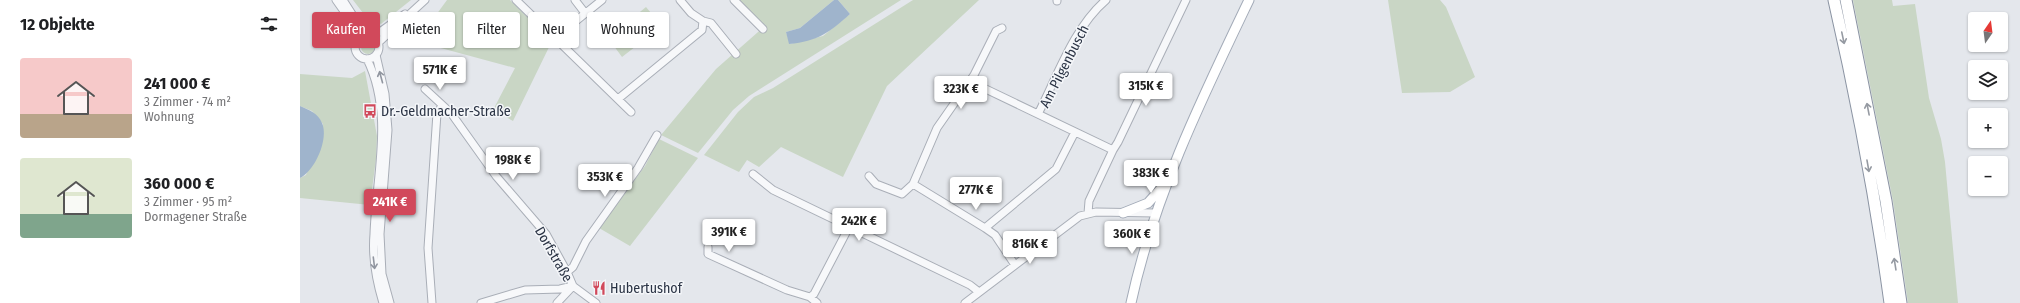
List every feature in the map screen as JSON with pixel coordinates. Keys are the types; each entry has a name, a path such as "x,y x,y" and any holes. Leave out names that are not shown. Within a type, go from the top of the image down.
{"highway":[{"path":"1834,0 1852,79 1890,303"},
{"path":"1846,0 1886,202 1901,303"}],"main road":[{"path":"1131,303 1155,214 1167,181 1206,91 1249,0"},
{"path":"1123,213 1148,203 1167,181"}],"street":[{"path":"336,0 344,12"},
{"path":"343,0 352,12"},
{"path":"380,41 412,10 425,0"},
{"path":"516,0 529,12"},
{"path":"574,0 585,13"},
{"path":"579,18 602,0"},
{"path":"680,0 691,14 703,21 711,23 736,54"},
{"path":"734,0 763,29"},
{"name":"Am Pilgenbusch","path":"1038,114 1080,30 1090,16 1106,0"},
{"path":"1088,213 1089,201 1186,0"},
{"path":"380,29 412,10"},
{"path":"618,98 702,30 703,21"},
{"path":"869,176 876,184 902,194 913,184 937,128 969,82 996,31 1002,28"},
{"path":"356,48 356,52 361,57 367,59 376,55"},
{"path":"379,48 376,55 385,94 388,130 388,159 380,234 382,274 390,303"},
{"path":"566,48 631,112"},
{"path":"367,59 378,96 383,131 374,234 374,256 383,303"},
{"path":"969,82 1113,150"},
{"name":"Dorfstraße","path":"425,89 455,118 496,176 546,234 573,286 596,303"},
{"path":"432,303 428,248 436,113 442,106"},
{"path":"985,228 1056,169 1075,132"},
{"path":"567,272 573,267 586,241 638,168 657,135"},
{"path":"753,174 773,190 970,285 979,292"},
{"path":"913,184 985,228 995,236 1015,265"},
{"path":"964,303 1074,220 1088,213 1155,214"},
{"path":"810,297 814,294 849,227"},
{"path":"708,247 708,254 787,290 810,297 816,303"},
{"path":"481,303 525,290 560,289 573,286"},
{"path":"557,303 573,286"}],"green space":[{"path":"353,0 411,0 396,12 388,12 388,18 381,24 380,12 362,12"},
{"path":"447,0 510,0 528,18 528,48 549,48 513,121 493,110 515,68 441,48 455,48 455,12 438,12"},
{"path":"736,0 834,0 800,28 786,32 790,44 823,36 850,14 838,0 901,0 749,96 733,110 698,153 661,135 716,69 766,25 761,24"},
{"path":"913,0 979,0 887,86 843,177 781,147 759,167 747,160 739,172 704,155 738,112 754,97 773,88"},
{"path":"1388,0 1440,0 1446,7 1475,77 1450,92 1402,93"},
{"path":"1853,0 1892,0 1893,6 1915,4 1929,98 1941,139 1945,162 1958,303 1908,303 1893,201"},
{"path":"646,7 650,12 640,12"},
{"path":"361,48 375,48 373,52 368,54"},
{"path":"615,48 634,48 622,57"},
{"path":"365,71 377,136 376,159 370,205 300,198 300,178 306,175 323,124 312,111 300,106 300,74 352,78"},
{"path":"659,139 698,158 630,246 599,228 645,166"}],"water":[{"path":"834,0 838,0 850,14 829,31 816,38 789,44 786,32 800,28"},
{"path":"300,106 313,112 318,117 322,123 324,137 319,154 311,169 300,178"}],"place":[{"name":"Dr.-Geldmacher-Straße","path":"370,111"},
{"name":"Hubertushof","path":"599,288"}]}
